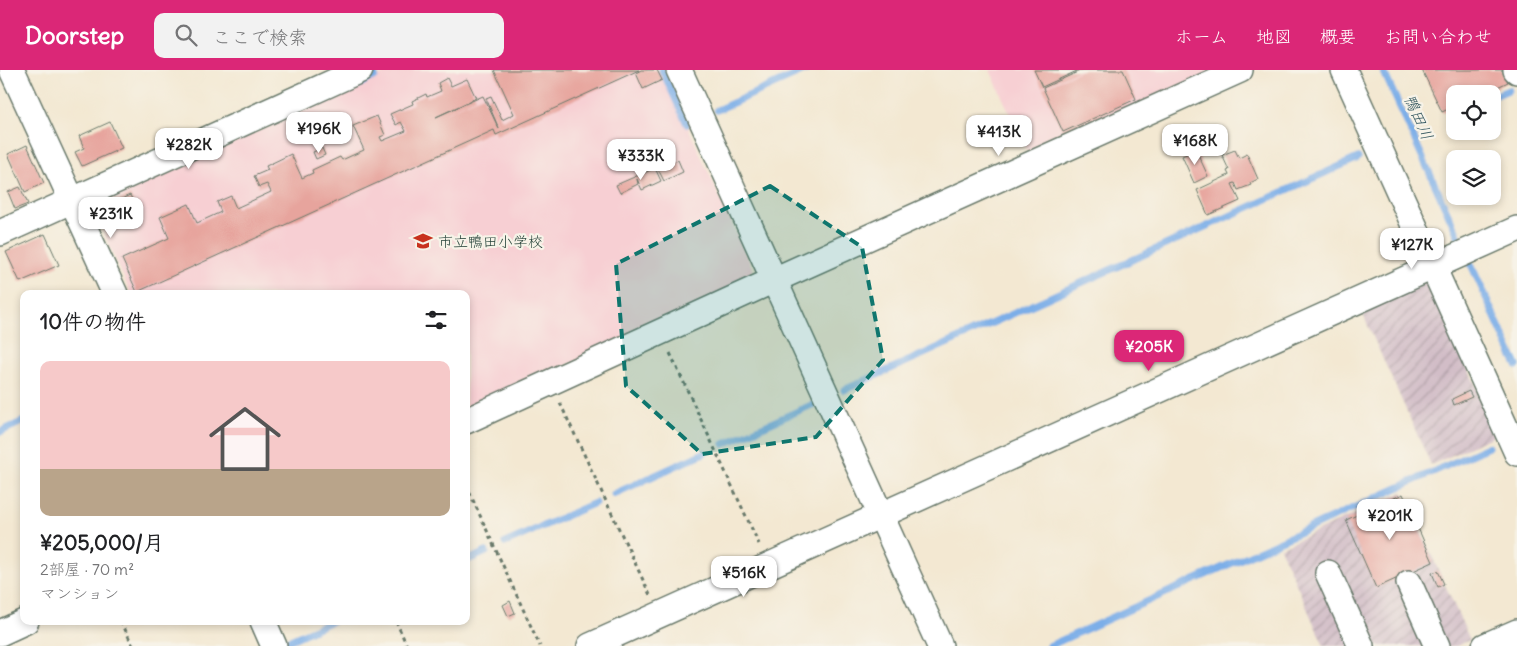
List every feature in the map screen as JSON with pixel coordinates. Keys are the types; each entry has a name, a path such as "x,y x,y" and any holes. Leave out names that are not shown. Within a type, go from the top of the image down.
{"street":[{"path":"0,233 360,70"},
{"path":"679,70 940,646"},
{"path":"470,419 1240,70"},
{"path":"1344,70 1439,264 1517,454"},
{"path":"11,84 72,201 113,290"},
{"path":"590,646 1517,229"},
{"path":"1328,573 1361,646"},
{"path":"1408,583 1437,646"},
{"path":"0,633 20,624"},
{"path":"265,625 274,646"},
{"path":"1485,646 1517,632"}],"path":[{"path":"660,332 769,565"},
{"path":"551,382 659,614"},
{"path":"470,494 540,646"},
{"path":"124,625 133,646"},
{"path":"398,625 407,646"}],"highlighted area":[{"path":"770,186 862,247 883,360 816,437 702,454 626,386 616,264"}],"shaded area":[{"name":"市立鴨田小学校","path":"393,70 662,70 753,270 748,283 470,409 470,290 129,290 94,211 96,205"},
{"path":"990,70 1218,70 1029,156"},
{"path":"1428,281 1498,434 1431,465 1360,308"},
{"path":"1403,492 1470,640 1456,646 1324,646 1280,548"}],"building":[{"path":"494,70 639,70 496,135 494,130 141,290 136,290 122,259 169,238 160,217 189,204 197,223 221,212 217,202 231,196 236,208 271,192 267,184 259,187 254,176 268,170 266,166 291,154 302,178 313,173 312,170 340,157 342,160 364,150 353,126 377,116 385,135 380,137 382,141 406,131 401,122 396,125 390,114 413,104 412,101 426,94 427,97 441,91 438,83 447,78 451,86 467,79 476,98 436,117 483,96 499,129 486,98 491,96 502,120 514,114"},
{"path":"641,70 657,70 662,80 643,89 636,73"},
{"path":"1034,70 1079,70 1042,87"},
{"path":"1082,70 1123,70 1136,99 1063,132 1043,88"},
{"path":"1422,70 1502,70 1508,82 1501,85 1446,85 1446,110 1442,112"},
{"path":"110,122 122,148 82,166 75,152 84,148 79,136"},
{"path":"27,145 44,183 25,192 8,154"},
{"path":"322,148 325,155 316,159 313,152"},
{"path":"1196,150 1208,176 1194,183 1182,156"},
{"path":"1235,150 1239,158 1247,154 1258,179 1250,183 1251,185 1238,190 1235,183 1232,184 1240,201 1208,215 1197,190 1229,175 1227,171 1229,170 1222,155"},
{"path":"678,160 683,172 664,181 658,169"},
{"path":"655,168 661,181 642,190 637,179 638,184 620,193 616,185"},
{"path":"20,187 28,204 15,209 8,192"},
{"path":"130,195 138,212 107,226 99,209"},
{"path":"45,234 59,265 20,282 6,252"},
{"path":"1469,391 1472,397 1454,405 1452,399"},
{"path":"1403,494 1433,562 1376,588 1346,520"},
{"path":"1438,571 1444,584 1438,587 1432,573"},
{"path":"510,601 515,613 508,616 503,605"}],"waterway":[{"path":"662,70 687,124"},
{"path":"717,110 806,70"},
{"name":"鴨田川","path":"1383,70 1517,366"},
{"path":"359,84 375,76"},
{"path":"1501,93 1508,90"},
{"path":"844,390 1358,158"},
{"path":"724,444 816,403"},
{"path":"0,432 20,423"},
{"path":"1049,646 1488,447"},
{"path":"614,494 704,453"},
{"path":"505,543 595,503"},
{"path":"470,559 486,552"},
{"path":"284,643 323,625"}],"place":[{"name":"市立鴨田小学校","path":"423,241"}]}
